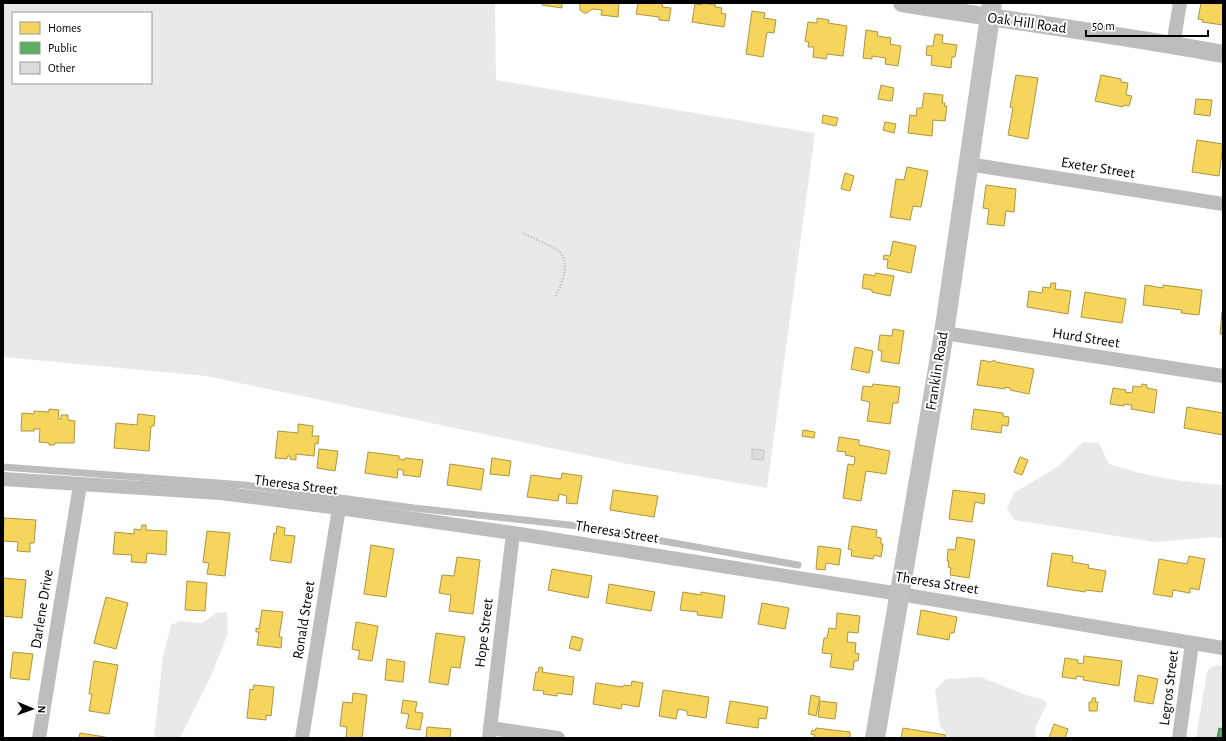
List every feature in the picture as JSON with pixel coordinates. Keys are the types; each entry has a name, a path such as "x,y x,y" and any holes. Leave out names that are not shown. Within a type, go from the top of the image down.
{"main road":[{"name":"Franklin Road","path":"875,738 944,333 990,10"}],"street":[{"path":"1173,44 1180,3"},
{"name":"Oak Hill Road","path":"913,4 990,10 1223,54"},
{"name":"Exeter Street","path":"968,164 1223,204"},
{"name":"Hurd Street","path":"944,333 1223,376"},
{"name":"Theresa Street","path":"3,479 220,493 339,508 513,533 900,594 1223,648"},
{"name":"Darlene Drive","path":"39,738 80,484"},
{"name":"Ronald Street","path":"302,738 339,508"},
{"name":"Hope Street","path":"489,733 513,533"},
{"name":"Legros Street","path":"1179,738 1192,643"},
{"path":"489,733 558,738"}],"lane":[{"path":"3,467 244,485 414,508 578,526 798,565"}],"path":[{"path":"523,233 560,252 565,264 564,279 556,297"}],"shaded area":[{"path":"3,3 495,3 496,80 815,133 767,488 628,464 206,376 3,357"},
{"path":"1083,442 1099,443 1109,464 1123,469 1165,478 1223,485 1223,539 1215,537 1155,542 1014,520 1007,508 1014,493 1059,466"},
{"path":"227,612 228,633 212,674 180,738 154,738 163,656 171,625 180,621 202,623 216,613"},
{"path":"1217,665 1223,666 1223,729 1218,729 1217,738 1196,738 1207,672 1210,668"},
{"path":"980,677 1029,696 1042,699 1047,703 1036,726 1035,738 950,738 940,726 935,690 946,679"}],"building: Homes":[{"path":"543,3 562,3 562,8 542,5"},
{"path":"580,3 619,3 618,17 601,15 602,10 592,9 587,13 584,13 580,10"},
{"path":"638,3 663,3 662,7 671,8 669,21 659,20 659,17 636,14"},
{"path":"703,3 716,5 715,7 722,8 721,13 726,14 724,27 692,22 695,4 702,5"},
{"path":"1201,3 1223,3 1223,25 1202,22 1203,20 1198,19"},
{"path":"752,11 765,13 764,18 776,20 774,33 767,32 763,57 746,54"},
{"path":"817,18 829,20 828,23 847,26 843,56 827,54 826,59 813,57 814,47 808,47 809,42 805,41 808,22 817,23"},
{"path":"866,30 878,32 877,36 891,38 890,44 901,46 898,66 885,64 886,58 872,56 872,59 863,58"},
{"path":"935,34 943,35 942,43 957,45 955,57 952,57 951,68 931,65 932,56 926,55 927,46 933,46"},
{"path":"1016,75 1038,78 1028,139 1008,135 1013,108 1010,107"},
{"path":"1101,75 1121,79 1121,82 1128,83 1126,95 1132,96 1129,106 1124,105 1123,107 1095,101"},
{"path":"881,85 894,88 892,101 878,99"},
{"path":"924,93 943,95 942,103 945,103 944,106 947,106 945,121 933,120 932,136 908,133 910,115 916,116 917,108 922,108"},
{"path":"1196,99 1212,100 1210,116 1194,114"},
{"path":"823,115 838,118 836,126 822,123"},
{"path":"885,122 896,124 894,133 883,130"},
{"path":"1197,140 1223,144 1219,176 1192,172"},
{"path":"907,167 928,171 921,207 913,206 910,220 890,217 896,179 904,180"},
{"path":"845,173 854,176 850,191 841,189"},
{"path":"986,185 1016,189 1014,212 1006,211 1004,226 987,224 989,209 983,208"},
{"path":"893,241 916,246 911,273 887,268 888,260 883,259 884,255 890,256"},
{"path":"875,273 894,276 890,296 862,288 864,274 875,276"},
{"path":"1051,283 1056,283 1055,289 1071,291 1068,314 1027,307 1029,291 1042,293 1043,287 1050,288"},
{"path":"1145,285 1163,288 1163,285 1202,290 1199,315 1181,313 1182,310 1143,305"},
{"path":"1085,292 1126,299 1122,323 1081,317"},
{"path":"1222,312 1223,334 1220,334"},
{"path":"893,329 904,331 899,364 881,361 882,351 878,350 880,335 892,336"},
{"path":"855,347 873,351 869,373 851,369"},
{"path":"981,360 991,362 994,360 996,362 1034,369 1029,394 1010,390 1010,388 1005,387 1005,389 977,385"},
{"path":"873,384 900,387 898,403 893,403 890,424 867,421 870,402 861,400 863,386 872,387"},
{"path":"1142,384 1147,385 1147,388 1157,390 1154,413 1131,409 1132,405 1124,404 1124,406 1110,404 1113,388 1126,390 1125,392 1132,393 1133,386 1141,387"},
{"path":"1187,407 1223,413 1223,435 1184,428"},
{"path":"49,409 59,410 58,419 61,419 61,415 68,415 68,420 75,421 74,443 55,443 54,445 49,445 49,443 39,442 40,429 34,429 34,431 21,431 22,413 34,414 34,411 49,412"},
{"path":"974,409 1003,413 1003,416 1009,417 1008,426 1002,425 1001,433 971,429"},
{"path":"138,414 155,416 154,426 151,426 149,451 114,448 116,423 137,425"},
{"path":"298,424 313,426 312,436 319,436 318,444 315,443 314,456 296,454 296,460 290,459 290,456 287,456 287,459 275,458 278,431 298,433"},
{"path":"803,430 815,432 814,438 802,436"},
{"path":"839,437 859,440 859,445 890,451 886,474 866,471 861,501 843,498 848,464 854,465 855,457 845,455 846,452 837,451"},
{"path":"319,449 338,451 335,471 317,468"},
{"path":"368,452 399,456 399,459 405,460 405,458 423,460 420,477 403,475 403,470 398,469 397,478 365,473"},
{"path":"1020,457 1028,460 1022,475 1014,472"},
{"path":"492,458 511,461 509,476 490,474"},
{"path":"450,464 484,469 481,490 447,485"},
{"path":"562,473 582,476 577,504 566,503 567,496 559,494 558,501 527,497 531,475 561,479"},
{"path":"613,490 658,496 654,517 610,510"},
{"path":"953,490 985,494 984,504 975,502 972,522 949,519"},
{"path":"4,518 36,520 34,543 30,543 30,552 17,551 18,542 3,541"},
{"path":"142,525 146,525 146,530 167,531 166,555 147,553 146,563 131,562 132,555 113,554 115,532 134,534 134,529 141,530"},
{"path":"277,526 285,528 284,535 295,536 291,563 270,560 274,533 276,534"},
{"path":"852,526 877,530 876,537 881,538 881,544 883,544 881,557 874,555 873,559 851,556 852,550 848,549"},
{"path":"207,531 230,533 225,576 207,574 209,563 203,562"},
{"path":"957,537 975,540 969,578 950,575 951,568 948,567 949,561 947,561 948,549 955,550"},
{"path":"371,545 394,549 386,597 364,594"},
{"path":"818,546 841,549 839,565 826,563 825,570 816,569"},
{"path":"1052,553 1073,556 1072,562 1089,565 1088,568 1106,571 1102,592 1086,590 1085,592 1047,586"},
{"path":"1189,556 1205,559 1199,590 1190,588 1190,593 1173,590 1172,597 1153,594 1159,559 1187,564"},
{"path":"457,557 480,560 473,614 449,611 451,595 439,593 442,575 454,576"},
{"path":"552,569 592,576 588,598 548,590"},
{"path":"3,578 26,580 22,618 3,616"},
{"path":"187,581 207,583 205,611 185,610"},
{"path":"609,584 655,592 651,611 606,603"},
{"path":"683,592 701,595 701,592 725,596 722,618 697,615 698,612 680,610"},
{"path":"106,597 128,603 116,649 94,643"},
{"path":"762,603 789,608 785,629 758,624"},
{"path":"262,610 283,612 279,637 282,637 281,648 257,645 259,632 256,632 256,628 259,629"},
{"path":"921,610 957,617 954,633 950,633 949,640 917,634"},
{"path":"837,613 860,616 858,633 848,632 847,642 856,643 855,653 859,654 858,661 854,661 853,670 830,667 832,654 822,653 824,638 827,638 829,628 836,629"},
{"path":"356,622 378,626 372,661 358,659 360,651 352,649"},
{"path":"436,633 465,637 460,668 451,667 448,685 429,682"},
{"path":"572,636 583,639 580,651 569,648"},
{"path":"13,652 33,654 29,680 10,678"},
{"path":"1084,656 1122,661 1119,686 1083,680 1084,677 1077,676 1076,679 1062,677 1065,658 1078,660 1078,663 1083,664"},
{"path":"387,659 405,662 403,682 385,680"},
{"path":"94,661 118,665 109,714 89,711 92,694 89,694"},
{"path":"539,667 543,668 542,672 574,677 572,695 557,693 557,696 543,694 544,691 533,690 536,672 538,672"},
{"path":"1138,675 1158,679 1153,704 1134,701"},
{"path":"632,681 643,683 639,707 622,704 621,709 593,704 596,683 623,687 624,685 631,686"},
{"path":"254,685 274,687 271,716 266,715 266,720 247,718 250,689 253,690"},
{"path":"663,690 709,697 706,718 687,715 687,711 678,709 676,719 659,716"},
{"path":"353,693 367,695 362,738 346,738 347,727 340,726 343,702 352,703"},
{"path":"811,695 820,697 816,716 808,714"},
{"path":"1092,698 1096,698 1095,702 1098,702 1097,711 1089,711 1089,702 1092,702"},
{"path":"403,700 417,702 415,712 423,713 420,730 406,728 409,714 401,713"},
{"path":"730,701 768,707 766,719 759,718 758,728 726,723"},
{"path":"820,701 837,703 835,719 818,717"},
{"path":"1054,724 1068,729 1065,738 1049,738"},
{"path":"427,727 451,729 450,738 426,738"},
{"path":"816,728 850,732 850,738 814,738 815,735 811,734 812,730 815,731"},
{"path":"903,728 946,735 945,738 901,738"},
{"path":"80,733 105,737 105,738 79,738"}],"building: Public":[{"path":"1219,728 1223,729 1223,738 1217,738"}],"building: Other":[{"path":"752,449 764,450 763,460 752,459"}]}
